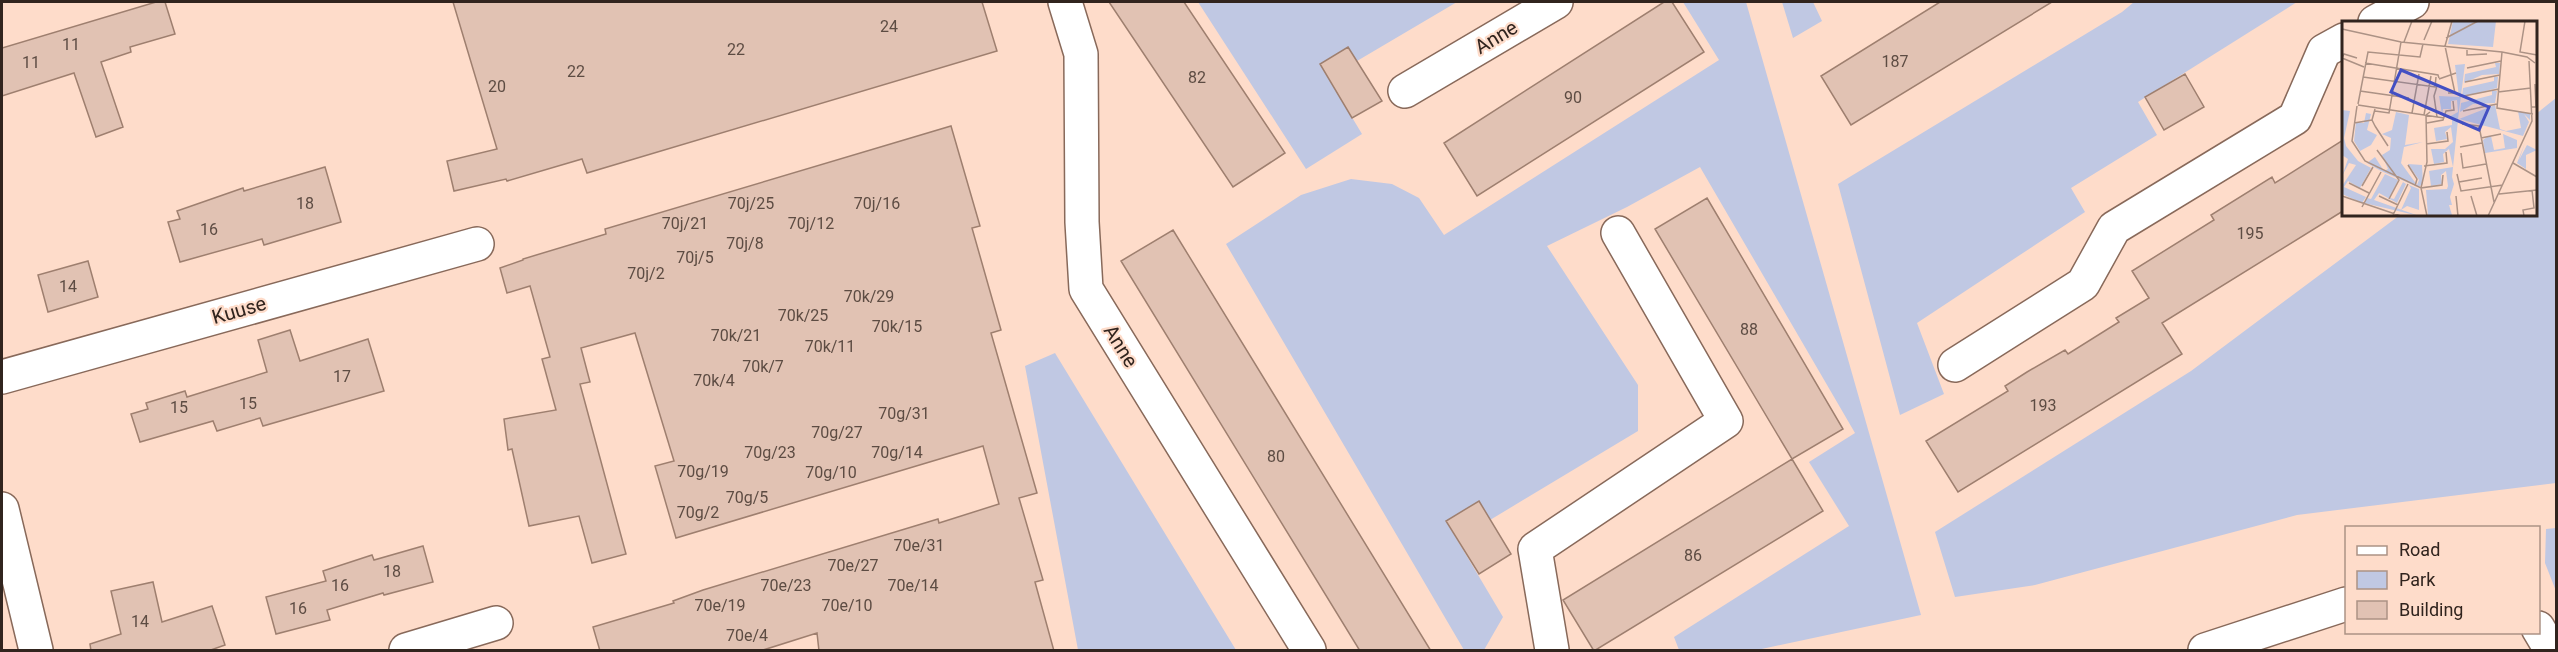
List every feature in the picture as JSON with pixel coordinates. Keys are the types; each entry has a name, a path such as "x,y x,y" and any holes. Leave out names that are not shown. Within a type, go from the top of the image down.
{"street":[{"name":"Anne","path":"1065,2 1081,54 1082,222 1086,289 1309,651"},
{"name":"Anne","path":"1405,91 1556,2"},
{"path":"2377,21 2412,2"},
{"path":"1955,364 2083,284 2114,228 2295,118 2324,51 2342,41"},
{"path":"1552,651 1535,549 1726,421 1618,233"},
{"name":"Kuuse","path":"2,376 477,244"},
{"path":"2,509 36,651"},
{"path":"2205,651 2345,604"},
{"path":"406,651 496,623"},
{"path":"2540,631 2551,651"}],"green space":[{"path":"1198,2 1457,2 1357,61 1348,47 1320,64 1362,134 1306,169"},
{"path":"1683,2 1746,2 1921,615 1757,650 1679,650 1674,637 1849,526 1809,462 1855,433 1700,167 1627,207 1547,246 1638,385 1638,431 1490,520 1479,501 1446,521 1503,617 1484,650 1464,650 1226,244 1301,195 1351,179 1392,184 1419,198 1444,235 1719,60"},
{"path":"1782,2 1813,2 1822,21 1793,38"},
{"path":"2134,2 2297,2 2138,102 2157,135 2071,188 2085,212 1917,323 1944,394 1900,415 1838,184 2122,12"},
{"path":"2556,98 2556,483 2297,515 2035,585 1955,597 1935,532 2191,371 2399,216 2537,216 2537,113"},
{"path":"1055,353 1236,650 1078,650 1025,366"},
{"path":"2556,528 2556,591 2545,563 2546,529"}],"building":[{"path":"156,2 165,2 175,34 130,47 131,52 101,62 123,127 96,137 74,73 2,96 2,48"},
{"path":"453,2 982,2 997,51 587,173 582,159 507,181 506,179 454,191 447,161 497,149"},
{"path":"1109,2 1184,2 1285,153 1233,187"},
{"path":"1664,2 1672,2 1704,52 1477,196 1444,143"},
{"path":"1940,2 2052,2 1851,125 1821,76"},
{"path":"1348,47 1382,101 1352,118 1320,64"},
{"path":"2185,74 2204,107 2164,130 2145,97"},
{"path":"951,126 980,226 972,228 1001,330 991,333 1037,493 1019,498 1043,580 1035,582 1054,651 819,651 817,633 760,651 600,651 593,627 674,603 673,601 703,590 938,519 939,523 999,504 983,446 676,538 655,466 674,461 635,333 581,348 590,382 580,384 626,554 592,563 579,516 529,526 512,449 508,450 504,419 556,410 542,359 550,357 530,286 507,293 500,268 606,234 605,229"},
{"path":"2342,141 2342,212 2162,323 2182,354 1958,492 1926,441 2008,391 2005,386 2027,372 2065,350 2068,354 2119,322 2116,318 2149,298 2132,271 2214,220 2211,215 2272,177 2275,183"},
{"path":"325,167 341,222 264,245 262,239 180,262 168,222 180,219 177,211 243,188 244,191"},
{"path":"1707,198 1843,429 1792,459 1655,229"},
{"path":"1173,230 1431,651 1360,651 1121,261"},
{"path":"88,261 98,297 48,312 38,275"},
{"path":"290,330 300,361 368,339 384,391 263,426 260,418 217,431 213,421 140,442 131,414 148,409 146,403 185,391 187,397 267,372 258,340"},
{"path":"1792,459 1823,511 1594,651 1563,600"},
{"path":"1479,501 1511,554 1479,574 1446,521"},
{"path":"423,546 433,582 384,595 383,593 327,610 330,620 276,634 266,597 326,581 323,571 372,555 374,560"},
{"path":"153,582 162,622 212,606 225,645 208,651 91,651 90,644 121,634 111,591"}]}
